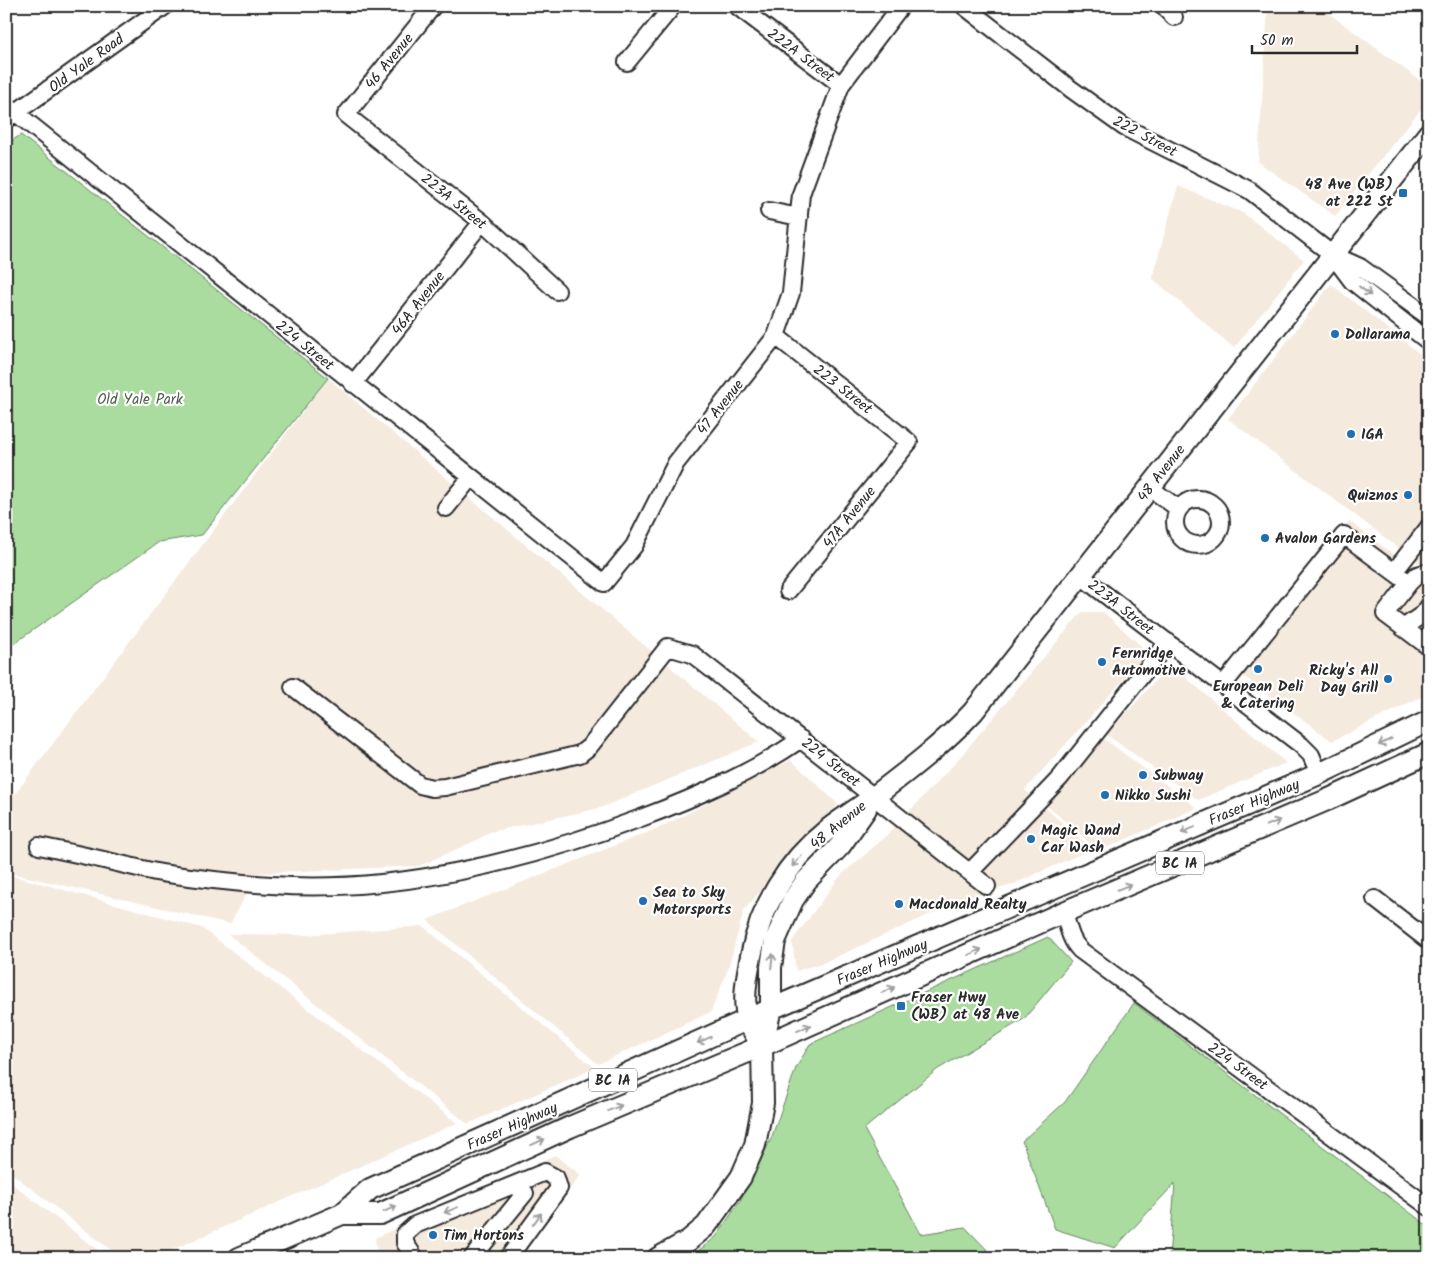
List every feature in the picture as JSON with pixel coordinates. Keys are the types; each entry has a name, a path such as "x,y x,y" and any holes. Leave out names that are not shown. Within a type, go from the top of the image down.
{"main road":[{"name":"48 Avenue","path":"762,1046 748,1019 746,999 748,969 754,940 774,892 786,874 825,832 875,796 973,712 1429,133"},
{"name":"Fraser Highway","path":"239,1258 342,1214 370,1190 748,1019 1319,774 1429,721"},
{"name":"Fraser Highway","path":"342,1214 380,1214 570,1127 762,1046 1064,912 1327,800 1429,753"},
{"name":"48 Avenue","path":"658,1258 688,1241 706,1226 741,1177 755,1145 763,1103 762,1046 771,1009 774,941 793,900 806,881 840,846 875,796"}],"street":[{"name":"Old Yale Road","path":"10,112 165,6"},
{"name":"46 Avenue","path":"346,115 432,6"},
{"path":"626,62 673,6"},
{"name":"222A Street","path":"737,6 841,85"},
{"name":"47 Avenue","path":"604,583 634,546 676,463 776,336 791,293 801,194 841,85 901,6"},
{"name":"222 Street","path":"964,6 1071,89 1124,127 1237,182 1333,255 1360,267 1429,318"},
{"name":"224 Street","path":"10,112 604,583"},
{"name":"223A Street","path":"346,115 482,222 558,291"},
{"path":"769,211 799,217"},
{"name":"46A Avenue","path":"354,384 482,222"},
{"name":"222 Street","path":"1333,255 1352,281 1429,342"},
{"name":"223 Street","path":"776,336 910,442"},
{"name":"47A Avenue","path":"788,591 910,442"},
{"path":"446,508 471,477"},
{"path":"1150,488 1179,509"},
{"path":"1394,572 1429,526"},
{"path":"1223,685 1344,535 1408,583"},
{"path":"1429,575 1425,573 1417,575 1408,583 1385,614 1429,647"},
{"name":"223A Street","path":"1081,576 1302,745 1311,755 1319,774"},
{"path":"1403,628 1423,614 1429,606"},
{"path":"970,872 1060,778 1168,642"},
{"name":"224 Street","path":"293,688 420,785 432,788 445,788 580,754 589,747 668,647 692,654 988,886"},
{"path":"39,846 166,874 272,886 350,886 436,876 530,855 675,805 739,777 801,739"},
{"path":"1375,899 1429,941"},
{"name":"224 Street","path":"1064,912 1070,935 1080,950 1429,1207"},
{"path":"415,1258 405,1243 405,1234 415,1225 545,1172 556,1178 559,1188 508,1258"},
{"path":"472,1258 525,1194"}],"shaded area":[{"path":"1268,6 1319,6 1429,87 1429,99 1335,216 1258,162"},
{"path":"1178,186 1243,213 1304,260 1234,348 1152,278"},
{"path":"1331,284 1429,361 1429,571 1228,419"},
{"path":"328,378 759,742 600,808 490,832 479,839 419,866 258,873 230,924 6,872 6,806"},
{"path":"1349,521 1429,581 1429,693 1332,741 1231,667"},
{"path":"1082,612 1103,612 1148,652 1025,790 1092,849 1009,886 966,898 825,962 796,971 792,941 841,875 883,839 955,763"},
{"path":"1170,664 1286,763 1198,800 1107,735"},
{"path":"1103,738 1197,808 1099,851 1045,804"},
{"path":"791,760 838,804 744,910 728,969 711,1012 598,1064 427,920 659,828"},
{"path":"6,874 202,928 457,1123 154,1258 121,1258 6,1169"},
{"path":"423,926 595,1068 468,1124 228,934 305,935"},
{"path":"555,1155 581,1175 515,1258 382,1258 377,1253 375,1238"},
{"path":"6,1179 108,1258 6,1258"}],"green space":[{"name":"Old Yale Park","path":"21,135 328,378 202,535 159,542 6,649 6,144"},
{"path":"1048,937 1071,962 1024,1019 938,1069 864,1129 921,1234 965,1227 995,1258 689,1258 716,1237 740,1201 771,1139 796,1068 810,1044"},
{"path":"1134,1003 1429,1227 1429,1258 1169,1258 1175,1183 1115,1248 1055,1229 1022,1141 1065,1102"}],"place":[{"name":"48 Ave (WB) at 222 St","path":"1403,193"},
{"name":"Dollarama","path":"1335,334"},
{"name":"IGA","path":"1351,434"},
{"name":"Quiznos","path":"1408,495"},
{"name":"Avalon Gardens","path":"1265,538"},
{"name":"Fernridge Automotive","path":"1102,662"},
{"name":"European Deli & Catering","path":"1258,669"},
{"name":"Ricky's All Day Grill","path":"1388,679"},
{"name":"Subway","path":"1143,775"},
{"name":"Nikko Sushi","path":"1105,795"},
{"name":"Magic Wand Car Wash","path":"1031,839"},
{"name":"Sea to Sky Motorsports","path":"643,901"},
{"name":"Macdonald Realty","path":"899,904"},
{"name":"Fraser Hwy (WB) at 48 Ave","path":"901,1006"},
{"name":"Tim Hortons","path":"433,1235"}]}
